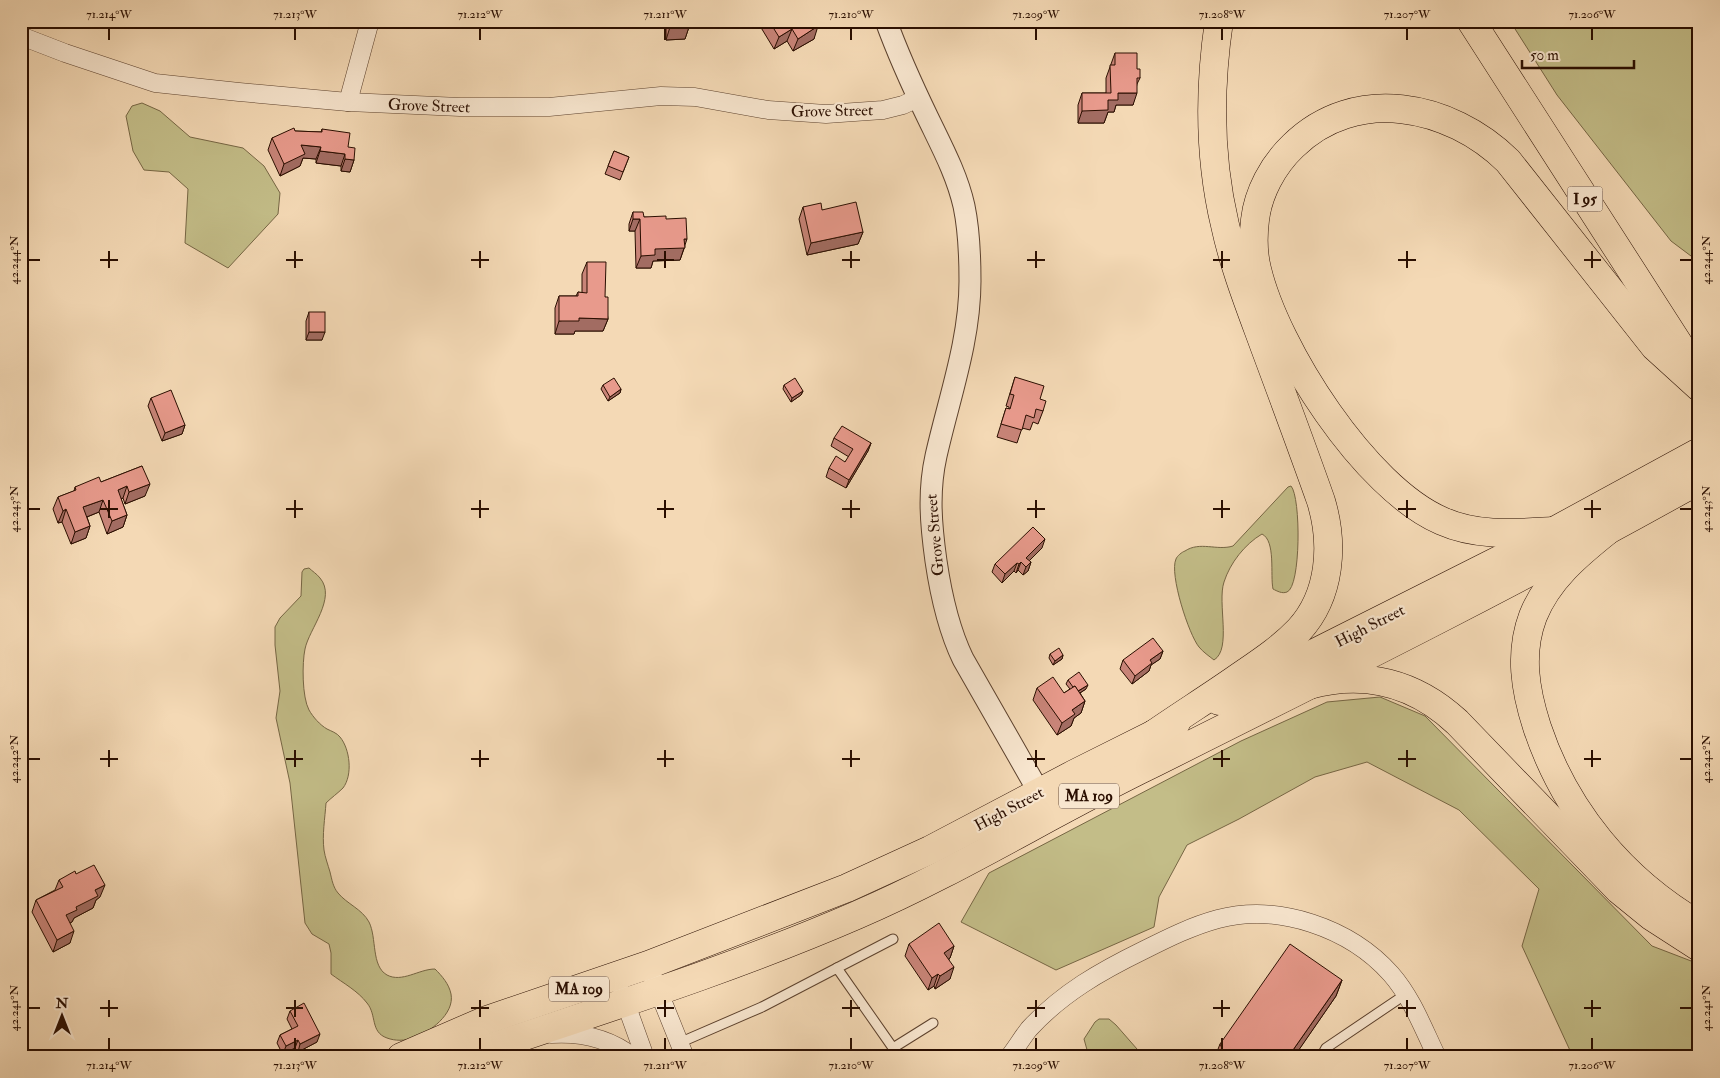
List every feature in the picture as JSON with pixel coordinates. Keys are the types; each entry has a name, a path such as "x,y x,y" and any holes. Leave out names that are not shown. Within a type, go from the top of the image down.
{"main road":[{"path":"1154,734 1264,660 1289,640 1314,608 1323,585 1328,561 1328,525 1321,501 1243,287 1224,224 1215,170 1212,124 1213,77 1219,21"},
{"name":"I 95","path":"1470,21 1699,376"},
{"path":"1554,531 1500,534 1479,532 1443,522 1429,515 1385,480 1358,451 1324,407 1286,342 1269,306 1255,263 1255,215 1259,200 1276,166 1292,147 1311,131 1333,119 1351,112 1374,109 1395,109 1426,114 1476,135 1508,161 1655,347 1699,388"},
{"name":"High Street","path":"401,1057 484,1021 648,965 847,888 930,850 1039,792 1456,583 1554,531 1696,463"},
{"name":"High Street","path":"462,1057 760,955 882,904 937,877 1128,775 1544,566 1607,531 1696,463"},
{"path":"1607,531 1565,566 1541,598 1526,644 1524,660 1529,697 1539,733 1551,763 1584,821 1614,858 1641,884 1675,910 1699,925"},
{"path":"1308,685 1344,679 1368,679 1404,687 1426,698 1456,722 1618,890 1651,916 1699,947"}],"street":[{"path":"348,102 370,21"},
{"path":"886,21 918,98"},
{"name":"Grove Street","path":"21,36 156,82 348,102 460,108 548,108 661,96 695,98 768,110 826,114 883,110 903,105 918,98 951,167 964,206 970,273 969,309 965,335 931,483 930,518 940,588 946,616 958,651 1039,792"},
{"path":"1009,1057 1028,1031 1044,1014 1067,994 1114,964 1180,932 1219,918 1248,915 1278,916 1318,925 1352,942 1372,957 1391,974 1406,994 1437,1057"},
{"path":"648,965 682,1050"},
{"path":"616,976 645,1057"},
{"path":"514,1040 558,1034 582,1034 604,1040 633,1057"}],"lane":[{"path":"682,1050 762,1006 893,939"},
{"path":"837,968 893,1048 933,1023"},
{"path":"1321,1057 1326,1048 1406,994"}],"shaded area":[{"path":"1510,21 1699,21 1699,262 1671,241 1557,95"},
{"path":"142,103 160,111 190,137 243,148 264,166 280,193 278,214 228,268 185,243 188,189 169,172 144,170 133,151 126,116 132,106"},
{"path":"1291,486 1297,507 1298,523 1297,559 1292,586 1285,593 1273,589 1271,551 1266,538 1262,534 1250,543 1234,561 1224,582 1222,591 1222,646 1214,660 1199,647 1185,618 1175,577 1176,559 1182,552 1191,548 1233,546"},
{"path":"309,568 320,578 324,586 325,595 324,604 305,649 303,671 305,697 309,710 319,723 340,737 346,748 349,762 346,783 326,803 323,844 333,883 338,893 366,917 369,922 376,958 382,971 393,977 405,977 435,969 443,977 451,994 449,1009 439,1022 426,1032 407,1040 390,1039 378,1032 367,1003 355,991 331,974 329,944 312,934 305,923 290,783 276,718 280,691 275,627 280,618 301,596 302,572 304,569"},
{"path":"1380,697 1425,716 1652,946 1699,964 1699,1057 1573,1057 1522,946 1539,889 1459,810 1367,762 1315,777 1187,845 1159,897 1154,927 1056,970 961,922 989,873 1241,741 1327,702"},
{"path":"1099,1019 1109,1019 1144,1057 1089,1057 1084,1039"}],"building":[{"path":"670,21 689,21 689,27 670,27"},
{"path":"769,21 815,21 818,26 798,39 792,29 779,37"},
{"path":"1115,53 1137,53 1137,69 1140,69 1140,78 1137,78 1137,93 1118,93 1118,100 1108,100 1108,110 1082,111 1082,93 1111,93 1110,65 1115,65"},
{"path":"294,128 295,131 322,132 322,129 350,133 348,147 355,148 354,160 345,159 345,154 320,151 321,147 301,145 305,154 284,164 272,138"},
{"path":"614,151 629,157 623,172 608,166"},
{"path":"856,202 863,232 811,243 803,207 821,203 822,210"},
{"path":"633,212 643,212 644,217 666,216 666,219 686,218 687,239 684,239 685,248 655,249 655,255 641,256 640,219 633,219"},
{"path":"587,262 606,262 605,297 608,297 608,319 579,318 579,321 559,321 559,296 578,296 578,292 587,293"},
{"path":"309,312 325,312 325,332 309,332"},
{"path":"1015,377 1044,386 1040,399 1046,401 1043,411 1036,409 1034,418 1026,415 1022,430 1001,424 1006,408 1010,409 1014,395 1010,394"},
{"path":"614,378 621,389 610,397 603,385"},
{"path":"795,378 803,391 792,398 784,385"},
{"path":"171,390 185,425 165,433 151,398"},
{"path":"842,426 871,443 849,480 829,468 836,456 845,462 853,449 834,438"},
{"path":"142,466 150,484 129,492 127,486 118,490 127,515 112,521 103,500 83,507 90,526 75,532 66,509 63,511 58,497 76,490 75,487 99,477 101,482"},
{"path":"1033,527 1045,539 1026,558 1031,562 1026,567 1021,562 1017,563 1005,574 995,564"},
{"path":"1153,638 1163,651 1150,660 1152,663 1135,676 1123,660"},
{"path":"1059,648 1063,655 1055,661 1050,654"},
{"path":"1079,672 1088,685 1078,691 1068,680"},
{"path":"1053,677 1064,693 1075,686 1085,701 1072,710 1075,714 1062,723 1037,688"},
{"path":"94,865 105,885 95,890 98,896 76,907 77,910 66,915 74,931 57,940 36,900 63,887 59,880 75,871 76,874"},
{"path":"939,923 954,946 944,953 954,967 940,976 938,974 932,978 909,944"},
{"path":"1290,944 1342,980 1293,1050 1296,1057 1226,1057 1220,1044"},
{"path":"304,1003 320,1034 300,1044 298,1040 286,1046 280,1035 298,1026 290,1011"},
{"path":"285,1052 288,1057 276,1057"}]}
